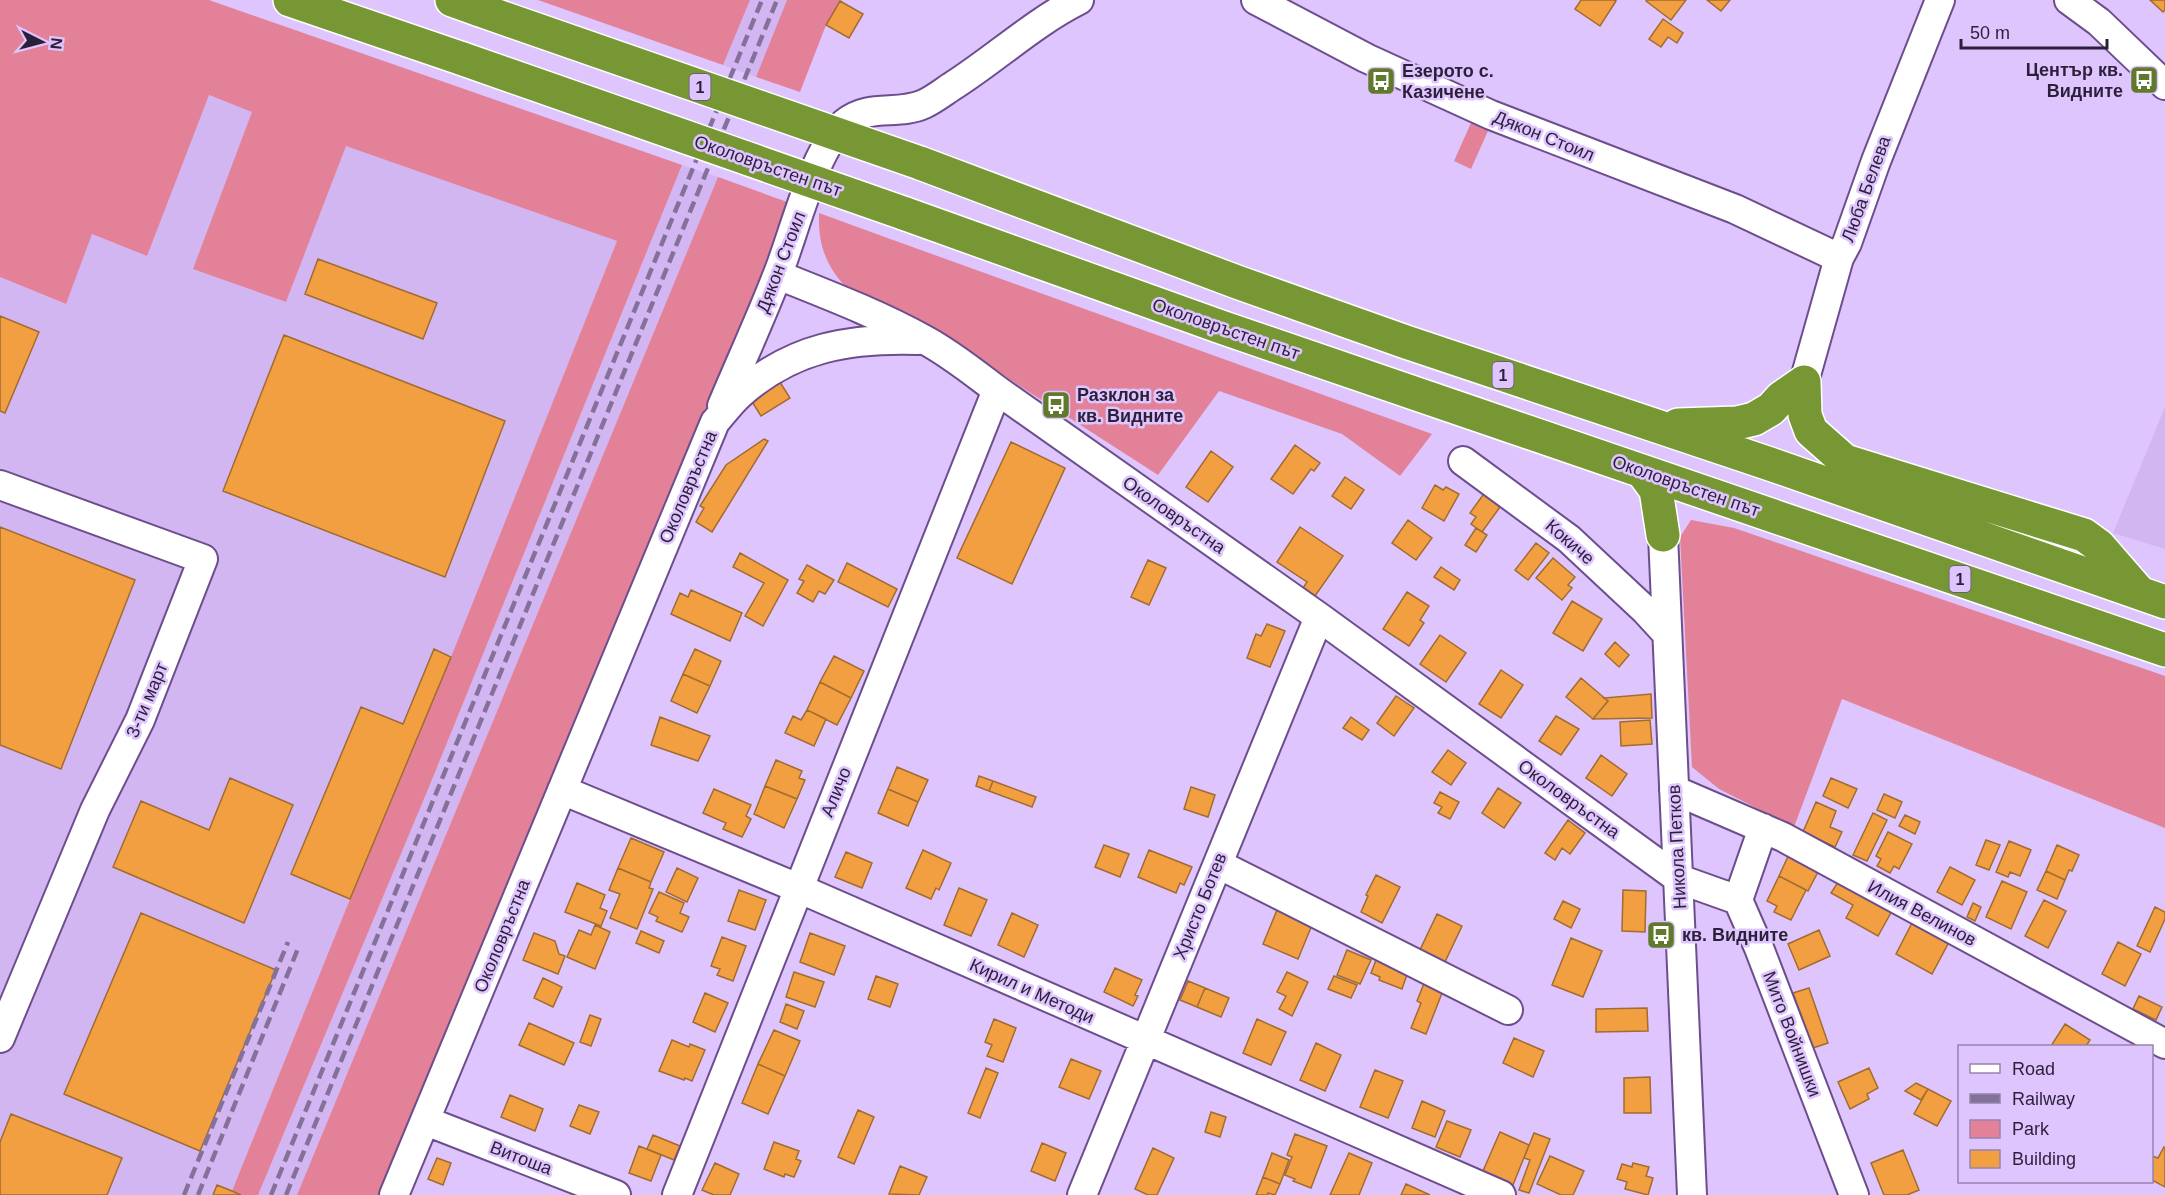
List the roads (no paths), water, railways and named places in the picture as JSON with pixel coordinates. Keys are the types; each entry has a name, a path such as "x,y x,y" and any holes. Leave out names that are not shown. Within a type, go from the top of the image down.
{"highway":[{"name":"Околовръстен път","path":"290,0 903,213 1231,331 2165,650"},
{"name":"1","path":"466,5 920,164 1271,294 2152,597"},
{"path":"1654,426 1737,423 1754,419 1771,409 1781,398 1804,382"},
{"path":"1804,382 1804,415 1811,431 1845,460 2084,534 2152,597"},
{"path":"1642,471 1656,490 1663,535"},
{"path":"1663,535 1674,519 1686,508 1713,494"}],"street":[{"name":"Дякон Стоил","path":"715,422 778,275 819,160 831,139 845,123 860,114 873,110 901,110 923,105 966,78 1025,34 1079,0"},
{"name":"Дякон Стоил","path":"1256,0 1366,58 1491,116 1735,209 1839,258"},
{"path":"2069,0 2099,22 2165,85"},
{"name":"Люба Белева","path":"1804,382 1839,258 1847,243 1934,2"},
{"path":"778,275 885,320 926,340"},
{"name":"Околовръстна","path":"394,1195 715,422 738,395 761,377 790,360 819,348 882,339 926,340 1319,617 1679,879"},
{"name":"Аличо","path":"677,1195 997,390"},
{"name":"Кокиче","path":"1463,461 1569,539 1645,610 1667,634"},
{"name":"3-ти март","path":"0,485 203,559 140,720 95,810 0,1038"},
{"name":"Никола Петков","path":"1663,535 1692,1195"},
{"name":"Христо Ботев","path":"1082,1195 1319,617"},
{"name":"Кирил и Методи","path":"562,790 798,888 1501,1195"},
{"name":"Илия Велинов","path":"1674,790 1763,828 2165,1044"},
{"path":"1679,879 1738,900 1763,828"},
{"path":"1218,864 1508,1010"},
{"name":"Мито Войнишки","path":"1738,900 1759,948 1854,1195"},
{"name":"Витоша","path":"426,1120 616,1195"}],"railway":[{"path":"271,1195 762,0"},
{"path":"286,1195 777,0"},
{"path":"184,1195 288,942"},
{"path":"198,1195 299,946"}],"place":[{"name":"Център кв. Видните","path":"2144,80"},
{"name":"Езерото с. Казичене","path":"1381,81"},
{"name":"Разклон за кв. Видните","path":"1056,405"},
{"name":"кв. Видните","path":"1661,935"}]}
